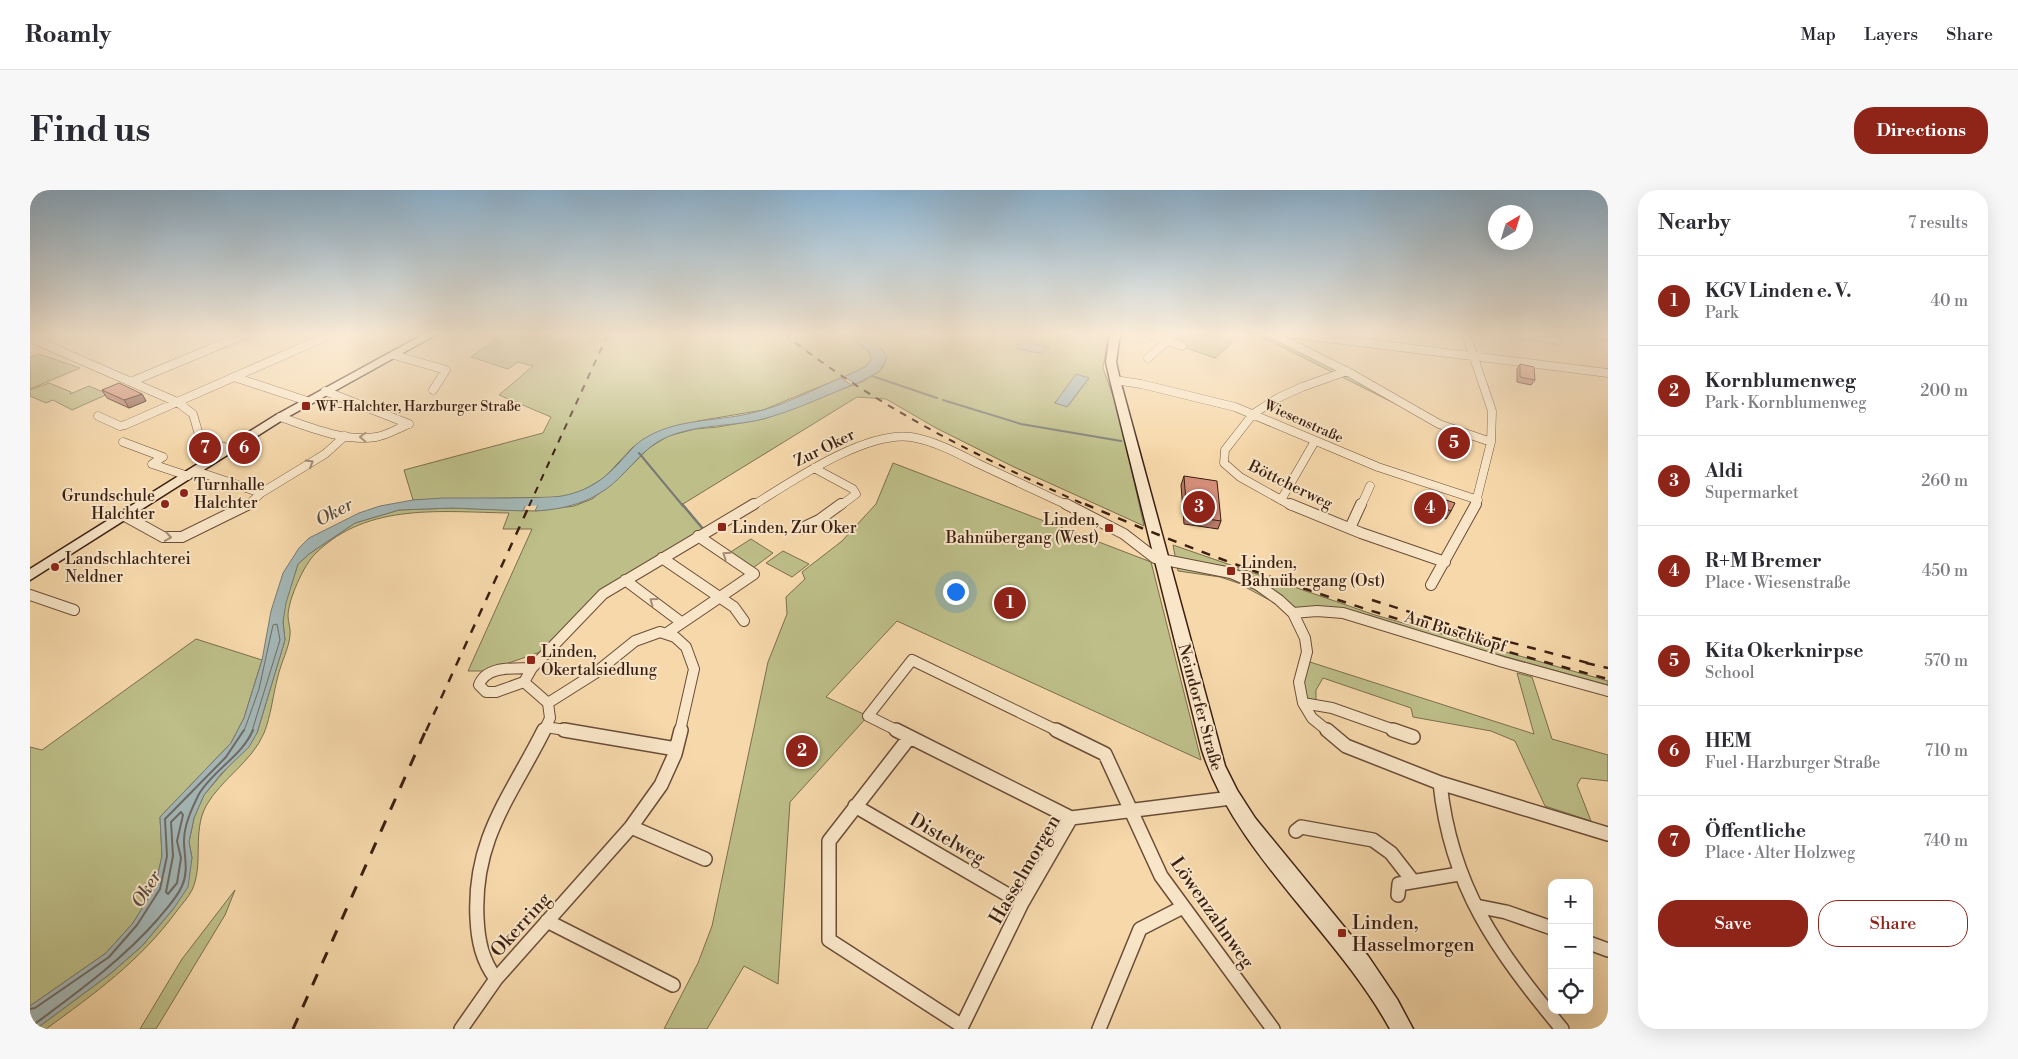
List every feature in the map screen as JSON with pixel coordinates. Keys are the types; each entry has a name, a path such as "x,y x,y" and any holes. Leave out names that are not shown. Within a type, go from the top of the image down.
{"street":[{"path":"112,373 177,402 193,414 199,435 212,443 230,449"},
{"path":"133,382 154,373"},
{"path":"98,416 120,426 125,425 243,373"},
{"path":"30,575 280,417 359,373"},
{"path":"433,390 444,373"},
{"name":"Neindorfer Straße","path":"1113,373 1213,757 1231,798 1255,832 1381,992 1402,1029"},
{"name":"Böttcherweg","path":"1340,373 1295,390 1253,414 1225,450 1224,463 1236,475 1281,500 1350,528 1445,562"},
{"path":"1350,373 1430,421 1472,438 1490,442"},
{"path":"1431,585 1478,500 1490,442 1492,411 1480,373"},
{"path":"234,377 307,401"},
{"name":"Wiesenstraße","path":"1114,380 1218,402 1253,414 1378,467 1478,500"},
{"path":"280,417 345,436 378,436 409,424 325,391"},
{"path":"125,516 163,537 178,538 248,505 261,493 325,454 345,436"},
{"name":"Zur Oker","path":"524,682 526,675 532,668 594,602 625,580 814,468 850,450 879,441 900,438 919,439 947,448 1102,521 1124,534 1148,554 1163,561"},
{"path":"1281,500 1315,441"},
{"path":"123,442 163,457 152,464 261,493"},
{"path":"800,529 818,520 856,494 853,489 814,468"},
{"path":"1350,528 1370,486"},
{"path":"532,668 495,670 481,680 479,685 486,692 496,692 524,682 548,702 594,674 640,638 654,632 667,633 754,574 698,536"},
{"path":"662,558 734,607 744,621"},
{"path":"1163,561 1204,566 1245,579 1269,592 1293,613 1305,638 1307,652 1299,682 1303,703 1312,718 1346,746 1440,783 1608,834"},
{"path":"625,580 681,622"},
{"path":"30,595 74,610"},
{"name":"Am Buschkopf","path":"1293,613 1317,611 1343,613 1494,660 1608,691"},
{"name":"Okerring","path":"548,702 550,718 495,820 487,838 482,864 478,902 479,946 485,964 496,979 631,828 661,785 676,749 694,669 686,647 676,637 667,633"},
{"name":"Löwenzahnweg","path":"909,738 868,716 912,660 1105,754 1161,876 1273,1029"},
{"path":"1303,703 1332,708 1413,737"},
{"path":"546,727 676,749"},
{"path":"855,806 909,738 1071,818"},
{"path":"1440,783 1441,806 1446,832 1459,874 1501,952 1526,986 1562,1029"},
{"name":"Hasselmorgen","path":"855,806 829,840 829,940 962,1026 1022,903 1071,818 1231,798"},
{"name":"Distelweg","path":"855,806 1022,903"},
{"path":"1296,830 1302,827 1372,840 1391,852 1412,880"},
{"path":"631,828 705,859"},
{"path":"1398,895 1399,884 1412,880 1459,874"},
{"path":"1476,906 1506,912 1548,927"},
{"path":"1099,1029 1140,929 1183,907"},
{"path":"547,921 673,985"},
{"path":"1593,944 1608,950"},
{"path":"461,1029 496,979"}],"green space":[{"path":"30,373 68,373 30,389"},
{"path":"525,373 853,373 763,410 698,421 633,447 604,478 577,494 561,497 413,500 404,470 543,433 551,417 499,395"},
{"path":"877,373 1105,373 1119,413 1144,526 1014,467 936,428 886,399 857,397 683,504 704,530 600,593 543,651 486,671 468,671 532,529 503,529 509,513 432,512 407,514 382,518 359,525 336,537 316,553 311,558 298,583 289,609 290,633 287,650 278,676 264,733 252,753 212,796 206,806 200,826 197,870 192,890 162,930 116,976 46,1029 36,1029 110,974 142,946 174,908 192,858 189,842 194,818 204,795 257,733 285,640 283,622 285,604 298,564 309,554 355,523 399,510 452,508 535,511 574,506 592,499 622,475 649,448 668,436 695,429 764,419 864,381","holes":["1089,378 1068,406 1055,402"]},
{"path":"1334,373 1345,373 1418,415"},
{"path":"49,383 71,392 70,394 89,386 108,394 72,410 53,400 46,403 30,396 30,390"},
{"path":"893,463 1151,562 1201,760 897,621 826,697 868,716 790,802 778,984 744,966 707,1029 664,1029 698,963 712,926 768,662 787,614 786,597 805,579 802,572 842,541 876,504"},
{"path":"751,539 773,553 753,568 729,553"},
{"path":"1173,545 1375,615 1608,681 1608,685 1474,648 1368,615 1361,618 1293,613 1238,583 1220,577 1178,571"},
{"path":"783,551 809,564 792,577 766,563"},
{"path":"196,639 262,660 244,718 231,743 160,817 162,856 155,888 133,923 106,953 30,1006 30,747 42,750"},
{"path":"1310,662 1534,734 1517,673 1532,677 1552,739 1608,755 1608,781 1581,778 1577,785 1591,821 1545,806 1515,741 1491,731 1413,717 1411,708 1323,678 1316,690 1316,704 1303,703 1304,678"},
{"path":"235,890 225,915 156,1029 140,1029 182,959"}],"water":[{"path":"852,373 876,373 856,384 844,377"},
{"path":"1076,374 1089,378 1067,407 1055,403"},
{"path":"841,378 852,385 785,412 750,422 695,429 668,437 643,453 614,483 594,497 560,508 535,511 541,498 563,496 592,485 610,472 639,442 655,433 682,424 738,416 764,410"},
{"path":"529,498 523,511 452,508 399,510 355,523 309,554 298,564 286,603 283,622 285,640 257,733 249,747 221,774 204,795 194,818 189,842 192,858 188,887 174,908 142,946 110,974 36,1029 30,1029 30,1006 106,953 133,923 155,887 162,856 160,817 231,743 244,718 262,660 271,611 283,573 299,548 309,538 359,513 380,506 413,500"}],"building":[{"path":"1520,373 1534,373 1535,380 1520,377"},
{"path":"119,383 142,394 124,400 102,390"},
{"path":"1448,430 1470,436 1467,446 1444,439"},
{"path":"1184,476 1217,481 1221,521 1187,516"},
{"path":"1428,494 1455,503 1451,511 1446,509 1444,515 1422,507"}],"waterway":[{"path":"872,376 937,398"},
{"path":"943,400 1021,424 1121,441"},
{"path":"639,453 683,506"},
{"name":"Oker","path":"508,503 560,501"},
{"path":"682,504 704,530"}],"railway":[{"path":"529,506 590,373"},
{"path":"838,373 893,408 969,450 1088,506"},
{"path":"426,731 530,504"},
{"path":"1085,504 1213,556 1343,602 1475,642 1608,679"},
{"path":"1372,600 1483,635 1592,664"},
{"path":"1586,663 1608,668"},
{"path":"293,1029 426,730"}],"place":[{"name":"WF-Halchter, Harzburger Straße","path":"306,406"},
{"name":"Kita Okerknirpse","path":"1454,443"},
{"name":"Öffentliche","path":"205,448"},
{"name":"HEM","path":"244,448"},
{"name":"Turnhalle Halchter","path":"184,493"},
{"name":"Grundschule Halchter","path":"165,504"},
{"name":"Aldi","path":"1199,507"},
{"name":"R+M Bremer","path":"1430,508"},
{"name":"Linden, Zur Oker","path":"722,527"},
{"name":"Linden, Bahnübergang (West)","path":"1109,528"},
{"name":"Landschlachterei Neldner","path":"55,567"},
{"name":"Linden, Bahnübergang (Ost)","path":"1231,571"},
{"name":"KGV Linden e. V.","path":"1010,603"},
{"name":"Linden, Okertalsiedlung","path":"531,660"},
{"name":"Kornblumenweg","path":"802,751"},
{"name":"Linden, Hasselmorgen","path":"1342,933"}]}
